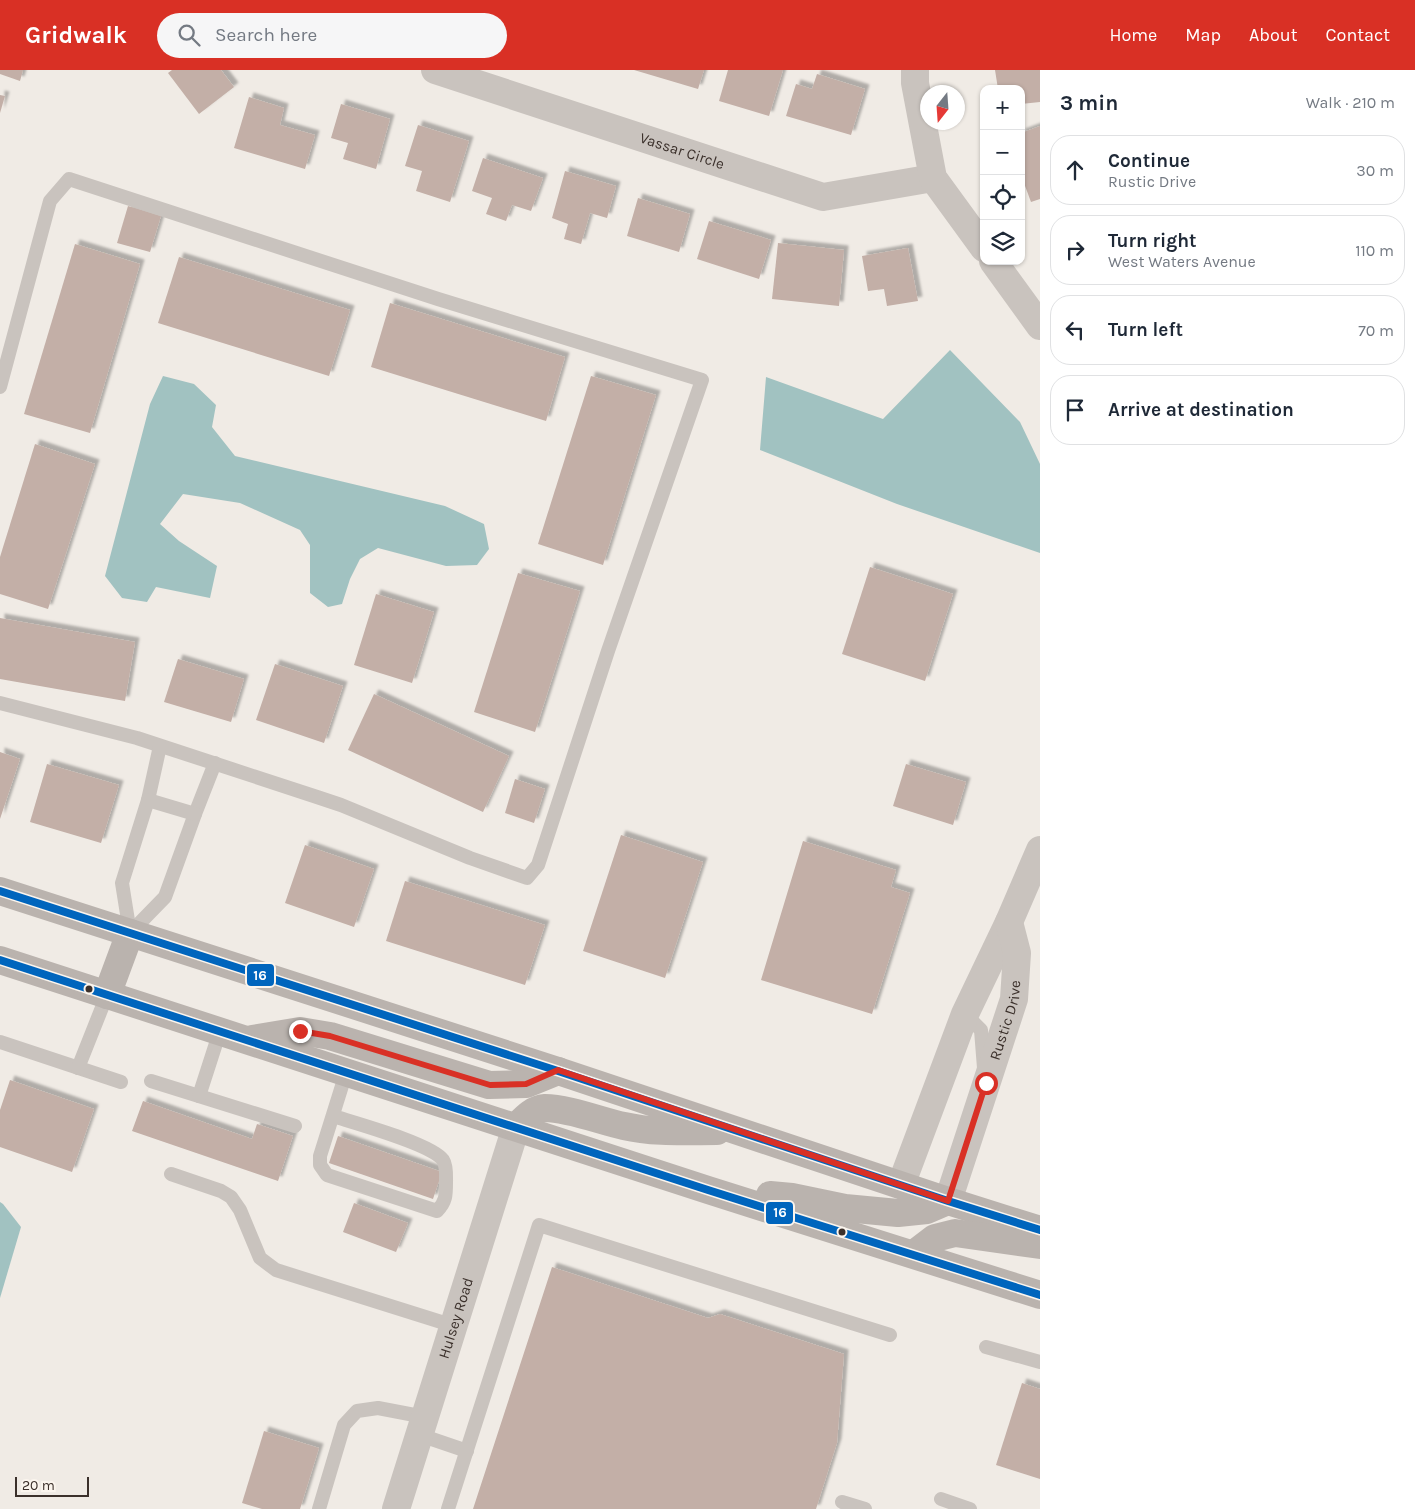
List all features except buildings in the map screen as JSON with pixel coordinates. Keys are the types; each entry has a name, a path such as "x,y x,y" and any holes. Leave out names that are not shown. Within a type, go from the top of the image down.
{"main road":[{"path":"0,891 558,1070 1040,1230"},
{"path":"106,994 130,933"},
{"path":"0,960 708,1190 1040,1295"},
{"path":"245,1040 300,1031 330,1036 490,1085 526,1084 558,1070"},
{"path":"516,1127 534,1111 544,1108 576,1113 626,1126 669,1131 739,1131"},
{"path":"708,1190 792,1197 845,1208 898,1213 927,1210 948,1201"},
{"path":"914,1254 935,1238 955,1233 1040,1245"}],"street":[{"name":"Vassar Circle","path":"435,70 823,197 933,178"},
{"path":"915,70 915,83 933,178 980,243"},
{"path":"996,265 1040,326"},
{"name":"Rustic Drive","path":"901,1185 965,1014 1009,922 1040,850"},
{"name":"Rustic Drive","path":"948,1201 1014,999 1017,953 1009,922"},
{"name":"Hulsey Road","path":"396,1509 516,1127"}],"lane":[{"path":"0,387 50,200 69,179 438,299 702,380 608,651 538,865 528,878 470,858 341,805 215,763 137,738 0,703"},
{"path":"130,933 122,883 148,800 160,746"},
{"path":"130,933 166,897 194,814 215,763"},
{"path":"148,800 194,814"},
{"path":"78,1068 106,994"},
{"path":"965,1014 981,1030 986,1083"},
{"path":"198,1096 220,1031"},
{"path":"0,1042 121,1082"},
{"path":"333,1116 404,1139 435,1153 444,1161 446,1175 444,1204 437,1211 327,1175 320,1165 320,1156 346,1072"},
{"path":"151,1082 295,1126"},
{"path":"171,1174 220,1191 231,1197 240,1210 260,1258 276,1270 454,1326"},
{"path":"448,1509 539,1225 890,1335"},
{"path":"986,1347 1040,1362"},
{"path":"318,1509 344,1426 357,1411 378,1408 422,1426 467,1451"},
{"path":"941,1499 970,1509"},
{"path":"842,1502 865,1509"}],"water":[{"path":"950,350 1020,422 1040,464 1040,553 897,504 760,450 766,377 883,419"},
{"path":"163,376 194,384 216,405 212,427 235,456 445,506 484,524 489,549 477,565 446,566 378,548 360,559 350,579 342,604 328,607 310,593 310,545 300,530 240,503 183,494 160,524 179,541 217,566 210,598 156,587 147,602 122,598 105,576 150,404"},
{"path":"0,1202 21,1227 0,1298"}],"transit line":[{"name":"16","path":"0,891 558,1071 1040,1230"},
{"name":"16","path":"0,960 708,1190 1040,1295"}],"route":[{"path":"300,1031 330,1036 490,1085 526,1084 558,1070 948,1201 986,1083"}]}
